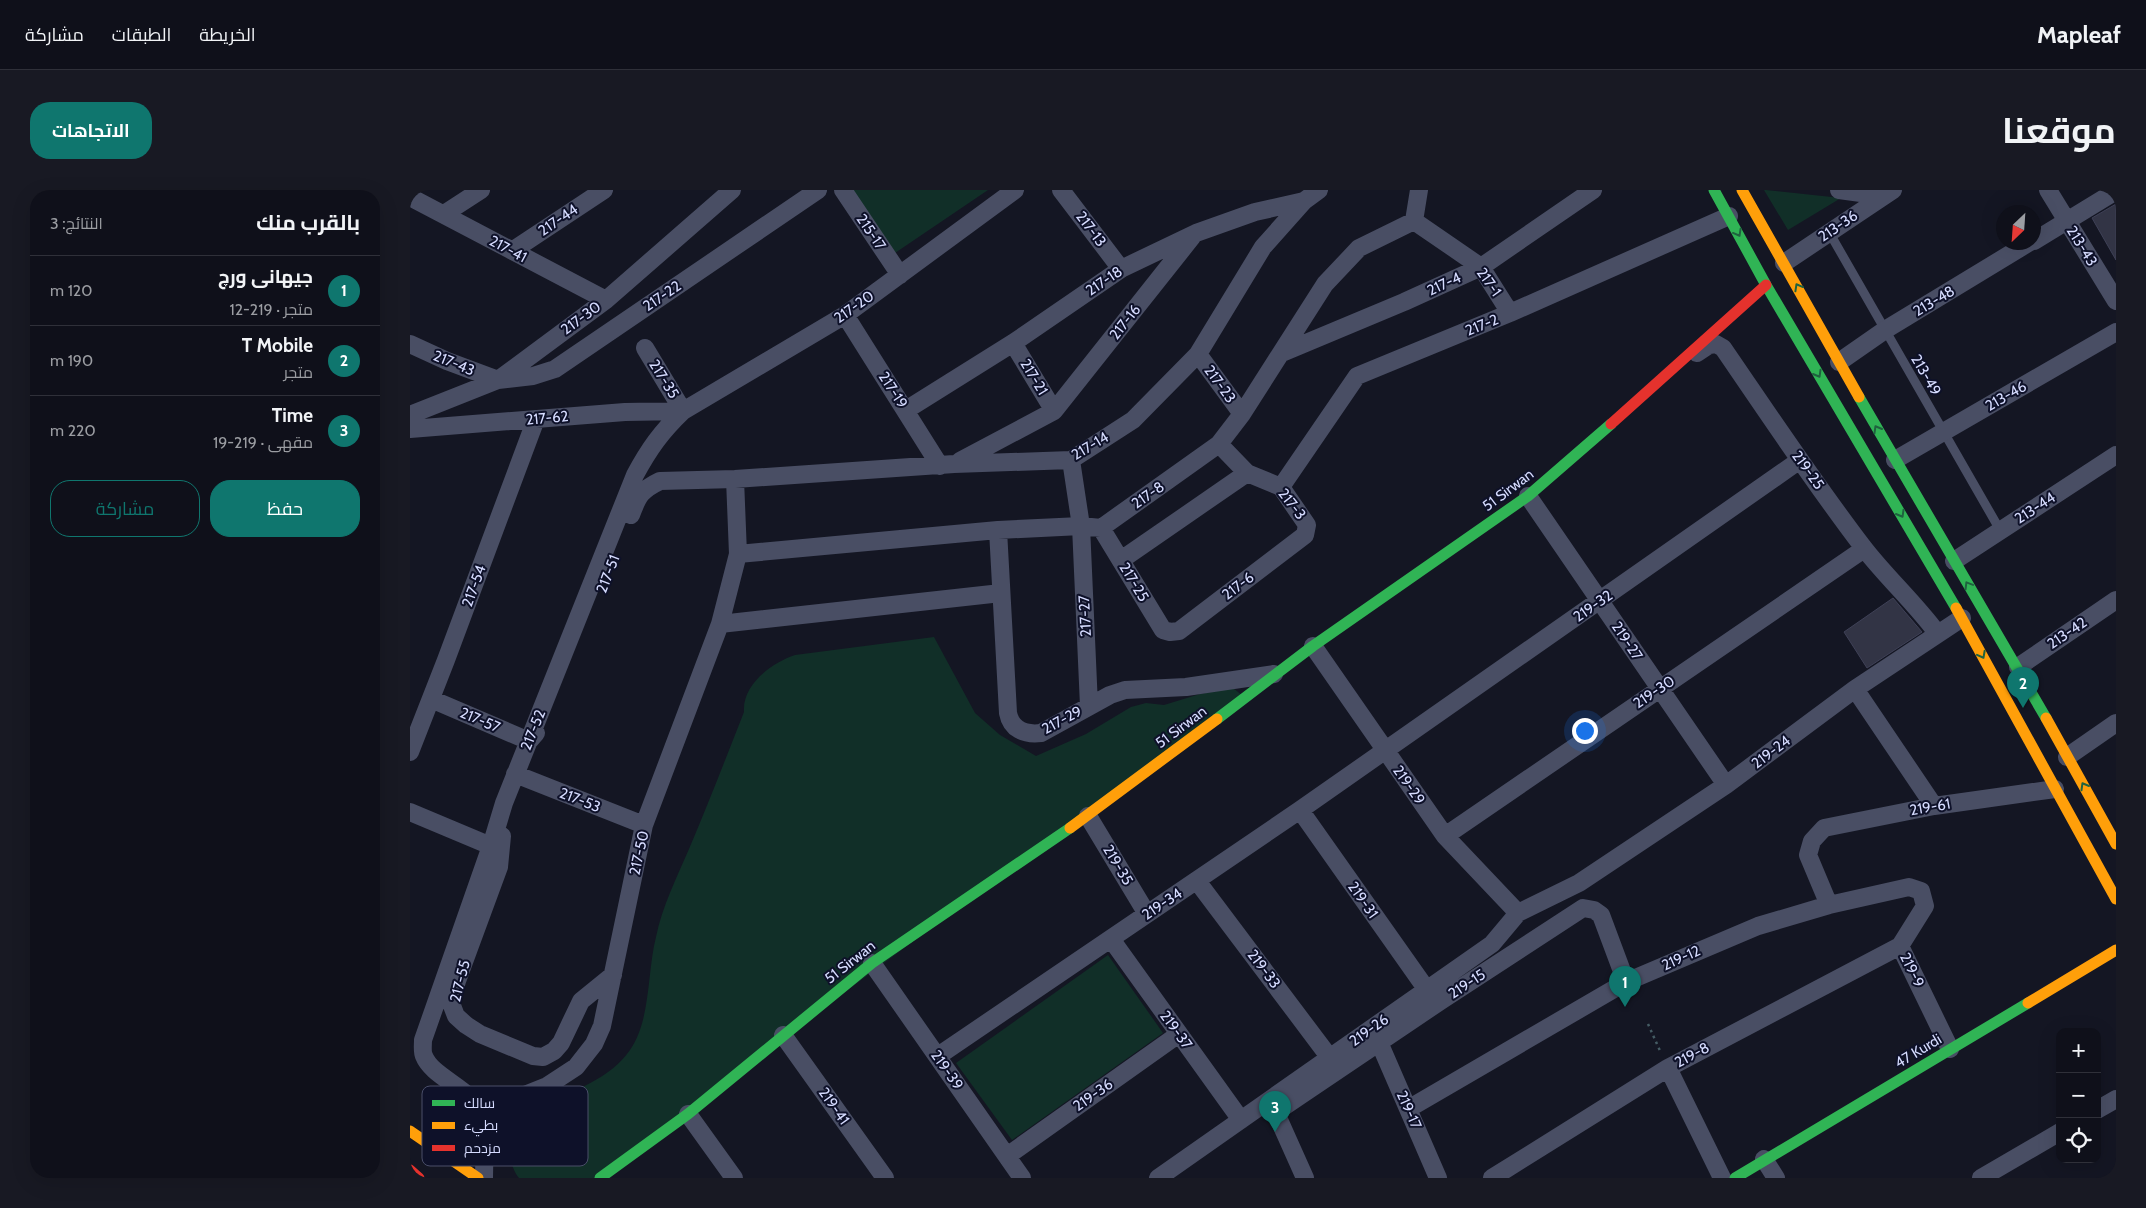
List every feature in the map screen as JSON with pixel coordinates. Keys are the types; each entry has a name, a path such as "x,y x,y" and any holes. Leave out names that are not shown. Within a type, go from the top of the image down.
{"main road":[{"path":"1714,190 1766,284 1962,618 2116,899"},
{"path":"1742,190 1895,460 2018,666 2116,844"},
{"name":"51 Sirwan","path":"600,1178 688,1114 783,1034 872,963 1088,816 1313,646 1528,496 1672,370 1766,284"},
{"path":"2071,819 2083,824 2089,822 2096,811 2095,804"},
{"path":"2104,879 2106,867 2110,863"},
{"name":"47 Kurdi","path":"1735,1178 2116,950"},
{"path":"410,1131 422,1139"},
{"path":"461,1166 478,1178"},
{"path":"410,1170 420,1178"}],"street":[{"path":"444,214 481,190"},
{"name":"217-44","path":"512,251 604,190"},
{"name":"217-30","path":"410,414 498,380 606,300 732,190"},
{"name":"217-22","path":"498,380 534,376 555,368 818,190"},
{"name":"215-17","path":"843,190 900,275"},
{"name":"217-13","path":"1061,190 1121,269"},
{"name":"217-18","path":"906,410 1013,343 1121,269 1196,233 1255,212 1304,200 1320,190"},
{"path":"1414,221 1419,190"},
{"name":"217-4","path":"1282,353 1404,302 1481,267 1593,190"},
{"path":"1839,190 1888,193"},
{"name":"213-43","path":"2048,190 2116,301"},
{"name":"217-20","path":"683,411 846,315 1012,191"},
{"path":"2041,236 2116,191"},
{"name":"213-36","path":"1784,263 1888,193"},
{"name":"217-41","path":"410,197 606,300"},
{"name":"217-14","path":"735,480 947,465 1071,460 1133,420 1198,354 1263,248 1304,200"},
{"name":"217-2","path":"1281,487 1357,376 1510,313 1729,216"},
{"name":"217-1","path":"1414,221 1481,267 1510,313"},
{"name":"217-8","path":"1101,528 1219,444 1242,414 1325,284 1360,248 1414,221"},
{"name":"217-16","path":"1054,411 1196,233"},
{"name":"213-48","path":"1839,362 1885,330 2017,250"},
{"name":"217-19","path":"846,315 906,410 947,465"},
{"name":"213-46","path":"1895,460 2116,332"},
{"name":"217-21","path":"1013,343 1054,411"},
{"name":"217-43","path":"410,344 447,361 498,380"},
{"name":"219-25","path":"1672,370 1709,345 1716,344 1723,348 1864,549 1938,633"},
{"name":"217-35","path":"645,348 683,411"},
{"name":"217-23","path":"1198,354 1242,414"},
{"name":"217-62","path":"410,429 626,412 683,411"},
{"name":"217-52","path":"456,1086 430,1065 424,1055 423,1040 491,846 504,803 635,475 662,431 683,411"},
{"path":"947,465 1054,411"},
{"name":"217-54","path":"410,752 536,419"},
{"name":"217-3","path":"1219,444 1247,474 1281,487 1308,525 1305,535"},
{"name":"213-44","path":"1954,561 2116,455"},
{"name":"217-27","path":"1071,460 1081,526 1089,706"},
{"name":"219-32","path":"1386,751 1800,460"},
{"path":"1121,560 1247,474"},
{"name":"217-51","path":"529,741 555,709 639,495 649,486 660,481 735,480"},
{"name":"217-50","path":"547,1086 576,1067 594,1044 602,1026 644,825 720,624 738,554 735,480"},
{"name":"219-27","path":"1528,496 1726,785"},
{"path":"738,554 998,530 1081,526 1101,528"},
{"name":"217-25","path":"1101,528 1162,630 1170,632"},
{"name":"217-29","path":"998,530 1008,713 1010,723 1020,730 1031,734 1041,733 1110,695 1125,690 1178,688 1277,674"},
{"name":"217-6","path":"1170,632 1179,631 1305,535"},
{"name":"219-30","path":"1445,836 1864,549"},
{"path":"720,624 1001,593"},
{"name":"213-42","path":"2018,666 2116,600"},
{"name":"219-24","path":"1579,883 1726,785 1855,689 1962,618"},
{"name":"219-29","path":"1313,646 1445,836 1518,912"},
{"path":"1855,689 1934,806"},
{"name":"217-57","path":"430,699 529,741"},
{"path":"2068,757 2116,723"},
{"name":"219-34","path":"938,1056 1386,751"},
{"name":"217-53","path":"515,774 644,825"},
{"name":"219-61","path":"1829,905 1808,856 1812,841 1824,828 1934,806 2055,789"},
{"name":"217-55","path":"504,803 499,867 457,981 452,1003 456,1016 480,1034 533,1056 543,1057 554,1051 561,1043 581,1001 613,975"},
{"name":"219-31","path":"1300,810 1427,990"},
{"path":"410,812 491,846"},
{"name":"219-35","path":"1088,816 1148,914"},
{"name":"219-33","path":"1197,881 1330,1058"},
{"name":"219-26","path":"1158,1178 1241,1120 1273,1106 1330,1058 1492,944 1518,912 1579,883"},
{"name":"219-12","path":"1408,1109 1626,982 1758,926 1829,905 1908,886 1921,891"},
{"name":"219-9","path":"1921,891 1925,906 1900,946 1950,1049"},
{"name":"219-15","path":"1273,1106 1379,1042 1583,908 1594,910 1601,915 1626,982"},
{"name":"219-37","path":"1111,939 1241,1120"},
{"name":"219-8","path":"1492,1178 1668,1068 1900,946"},
{"name":"219-39","path":"872,963 1022,1178"},
{"name":"219-41","path":"783,1034 885,1178"},
{"name":"219-36","path":"1007,1156 1179,1034"},
{"name":"219-17","path":"1379,1042 1438,1178"},
{"path":"1668,1068 1722,1178"},
{"path":"2101,1108 2116,1099"},
{"path":"1273,1106 1305,1178"},
{"path":"688,1114 734,1178"},
{"path":"1981,1178 2056,1134"},
{"path":"1764,1159 1776,1178"}],"lane":[{"name":"213-49","path":"1829,232 2000,530"}],"path":[{"path":"1648,1024 1668,1068"}],"green space":[{"path":"852,190 988,190 895,253"},
{"path":"1764,190 1766,190 1841,198 1788,230"},
{"path":"934,637 975,713 1000,735 1036,756 1086,734 1131,707 1146,703 1164,705 1200,694 1233,688 1243,696 595,1178 519,1178 512,1166 588,1166 588,1086 584,1086 602,1076 622,1060 637,1038 642,1025 648,995 653,951 662,915 724,764 744,712 748,693 753,684 768,669 795,655"},
{"path":"1108,955 1163,1033 1012,1140 956,1063"}],"building":[{"path":"2116,204 2116,260 2092,218"},
{"path":"1893,598 1922,632 1867,668 1844,632"}],"traffic: fast":[{"path":"1714,190 1766,285 1956,608"},
{"path":"1859,397 2046,718"},
{"path":"1217,719 1313,646 1528,496 1611,424"},
{"path":"600,1178 688,1114 872,963 1070,828"},
{"path":"1735,1178 2028,1003"}],"traffic: slow":[{"path":"1742,190 1859,397"},
{"path":"1956,608 2116,899"},
{"path":"2046,718 2116,844"},
{"path":"1070,828 1217,719"},
{"path":"2028,1003 2116,950"},
{"path":"410,1131 422,1139"},
{"path":"461,1166 478,1178"}],"traffic: jam":[{"path":"1611,424 1766,285"},
{"path":"410,1170 419,1178"}],"place":[{"name":"T Mobile","path":"2023,708"},
{"name":"جیهانی ورچ","path":"1625,1007"},
{"name":"Time","path":"1275,1132"}]}
